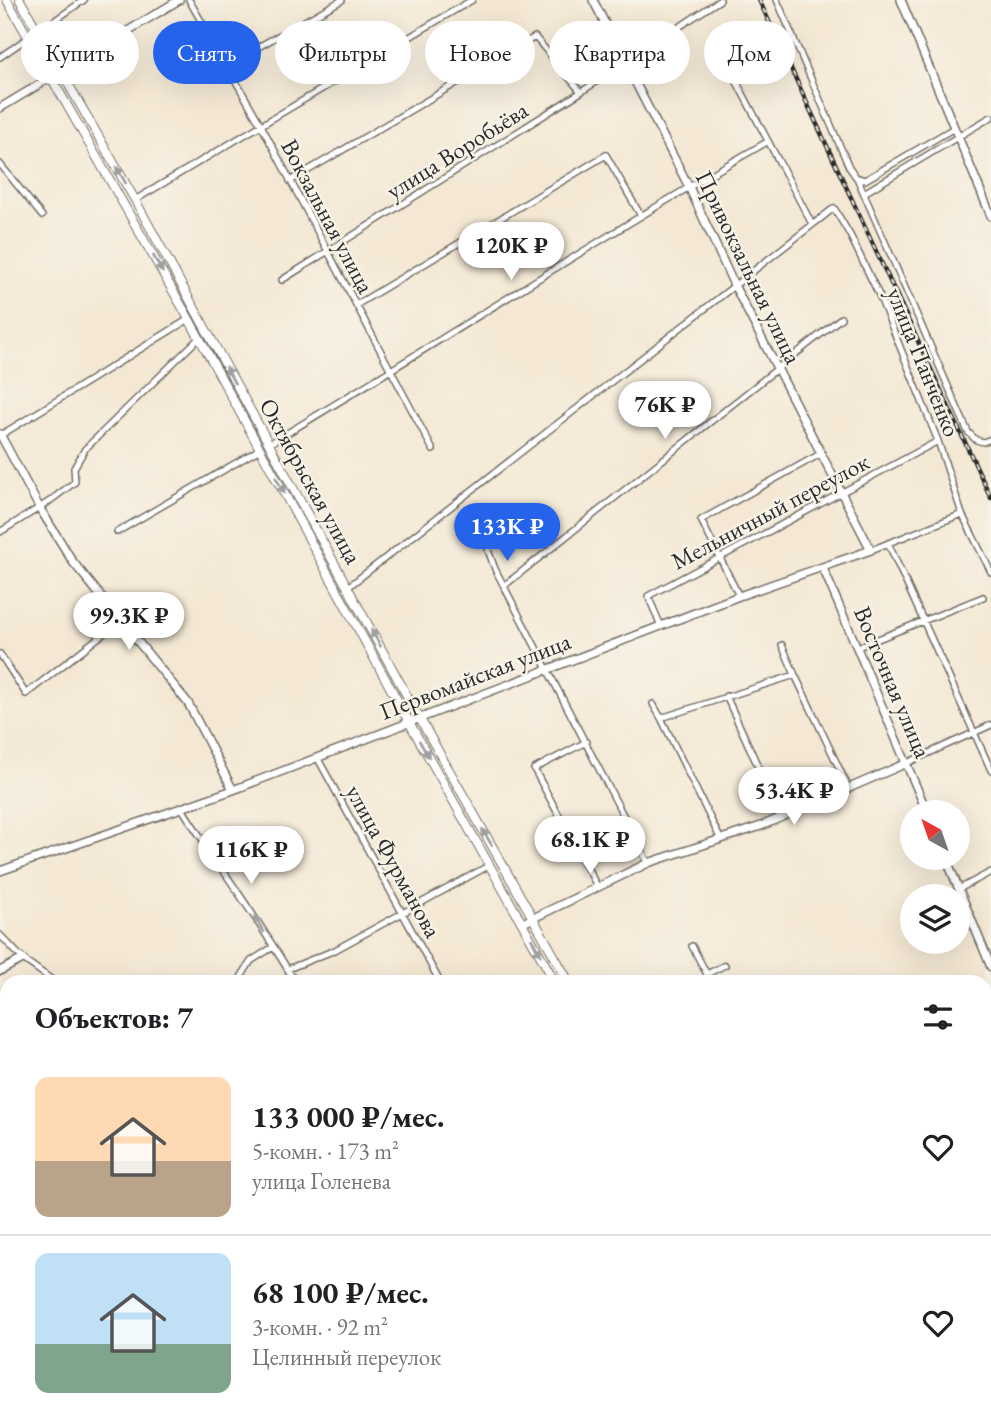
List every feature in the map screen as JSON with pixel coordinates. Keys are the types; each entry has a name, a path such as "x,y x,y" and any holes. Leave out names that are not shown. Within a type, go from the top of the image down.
{"main road":[{"name":"Октябрьская улица","path":"7,0 21,24"},
{"name":"Октябрьская улица","path":"20,0 32,21"},
{"name":"Октябрьская улица","path":"57,84 551,975"},
{"name":"Октябрьская улица","path":"69,84 420,719 565,975"}],"street":[{"path":"54,21 84,0"},
{"path":"139,24 178,0"},
{"name":"Вокзальная улица","path":"189,0 201,21"},
{"path":"261,45 342,0"},
{"path":"135,200 472,0"},
{"name":"Привокзальная улица","path":"593,0 604,21"},
{"name":"улица Воробьёва","path":"689,21 720,0"},
{"path":"776,0 968,432 976,440 983,442 991,439"},
{"path":"901,0 991,216"},
{"path":"290,181 535,37 581,92"},
{"path":"0,57 21,43"},
{"path":"0,108 39,84"},
{"name":"Вокзальная улица","path":"237,84 433,450"},
{"name":"улица Воробьёва","path":"282,280 594,84"},
{"name":"Привокзальная улица","path":"635,84 689,187 734,285 871,550"},
{"path":"348,587 812,224 738,84"},
{"path":"864,193 991,117"},
{"path":"856,177 864,180 954,128"},
{"path":"269,444 767,142"},
{"path":"356,305 606,155 641,216"},
{"path":"0,164 42,216"},
{"name":"улица Панченко","path":"812,224 834,208 850,234 879,295 938,441 962,514 991,572"},
{"path":"505,585 841,318"},
{"path":"189,319 0,434 39,507 73,562 188,703 233,790"},
{"path":"0,532 75,482 74,468 85,449 199,338"},
{"name":"Мельничный переулок","path":"661,626 648,596 938,441"},
{"path":"117,532 260,449"},
{"path":"738,596 702,520 822,453"},
{"name":"Первомайская улица","path":"0,871 233,790 738,596 823,568 962,514"},
{"path":"888,543 991,770"},
{"path":"488,550 495,569 648,863"},
{"name":"Восточная улица","path":"823,568 922,800"},
{"path":"858,647 983,597"},
{"path":"0,654 26,694 122,620"},
{"path":"782,645 849,789"},
{"path":"660,718 795,675"},
{"path":"726,696 781,817"},
{"path":"653,704 721,840"},
{"path":"523,923 648,863 721,840 781,817 991,725"},
{"path":"586,742 534,769 598,888"},
{"name":"улица Фурманова","path":"317,757 436,975"},
{"path":"181,807 238,889 291,975"},
{"path":"288,970 335,950 490,865"},
{"path":"968,884 991,872"},
{"path":"970,916 991,967"},
{"path":"0,935 23,959 45,975"},
{"path":"692,946 706,975"},
{"path":"242,975 251,961 273,947"},
{"path":"0,971 23,959"},
{"path":"714,975 725,965"}],"railway":[{"path":"759,0 991,498"}]}
